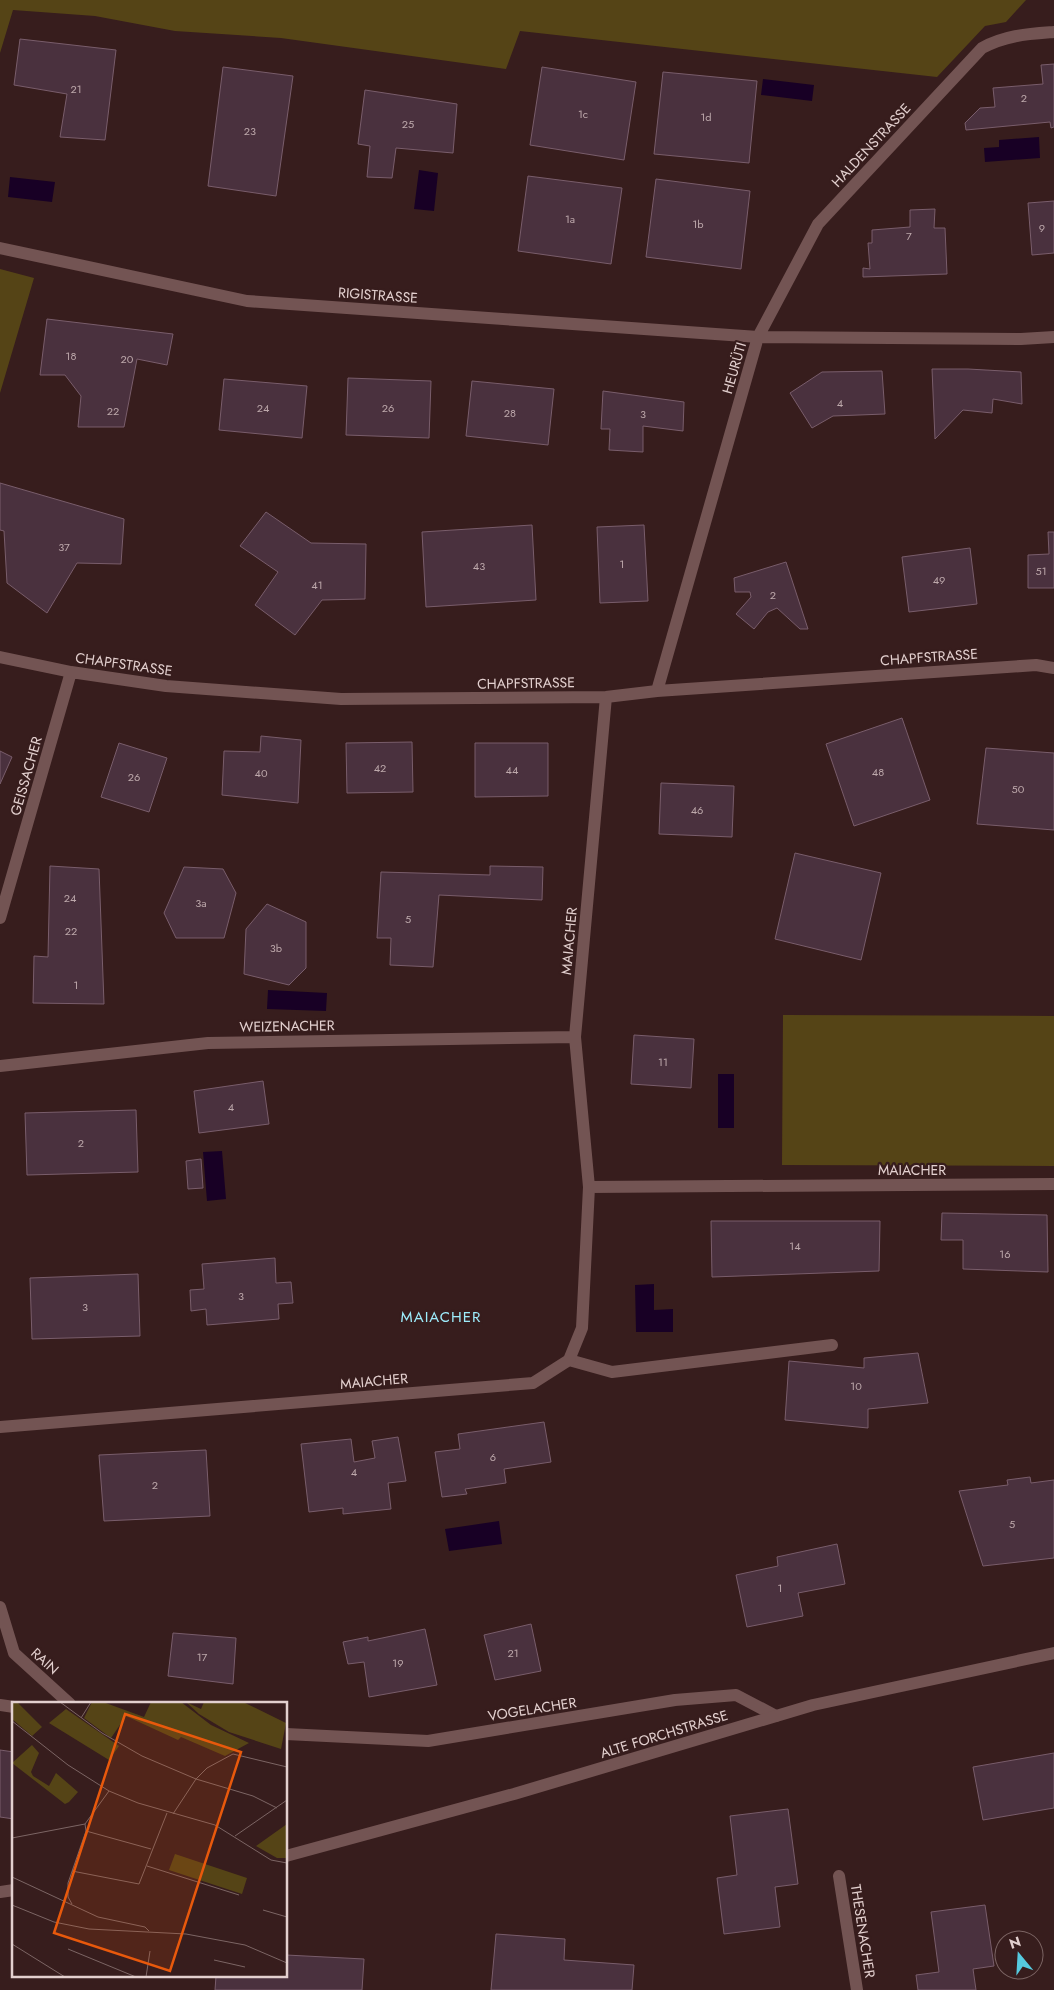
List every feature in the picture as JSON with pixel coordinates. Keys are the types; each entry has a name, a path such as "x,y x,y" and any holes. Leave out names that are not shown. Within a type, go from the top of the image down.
{"street":[{"name":"HALDENSTRASSE","path":"758,337 818,224 982,48 998,39 1018,34 1054,32"},
{"name":"RIGISTRASSE","path":"0,248 247,300 758,337"},
{"name":"HEURÜTI","path":"657,692 758,337 1054,338"},
{"name":"CHAPFSTRASSE","path":"0,657 71,672 166,686 341,699 606,697 1036,665 1054,668"},
{"name":"GEISSACHER","path":"0,918 71,672"},
{"name":"MAIACHER","path":"0,1427 533,1383 569,1360 582,1328 589,1188 575,1037 606,697"},
{"name":"WEIZENACHER","path":"0,1066 208,1043 575,1037"},
{"name":"MAIACHER","path":"589,1188 1054,1184"},
{"path":"569,1360 612,1372 832,1346"},
{"name":"RAIN","path":"0,1607 14,1653 68,1702"},
{"name":"ALTE FORCHSTRASSE","path":"288,1855 514,1794 813,1705 1054,1653"},
{"name":"VOGELACHER","path":"288,1734 428,1741 675,1700 736,1695 776,1716"},
{"name":"THESENACHER","path":"839,1876 857,1990"}],"shaded area":[{"path":"0,0 1026,0 1006,22 985,26 937,77 520,31 506,69 281,38 175,31 95,16 13,10 0,53"},
{"path":"763,79 814,85 812,101 761,95"},
{"path":"1039,137 1040,158 985,162 984,148 999,147 999,140"},
{"path":"419,170 438,173 434,211 414,209"},
{"path":"10,177 55,182 52,202 8,197"},
{"path":"0,269 34,278 0,393"},
{"path":"268,990 327,993 326,1011 267,1009"},
{"path":"783,1015 1054,1016 1054,1166 782,1165"},
{"path":"718,1074 734,1074 734,1128 718,1128"},
{"path":"222,1151 226,1199 207,1201 203,1152"},
{"path":"654,1284 654,1310 673,1309 673,1332 636,1332 635,1285"},
{"path":"499,1521 502,1544 449,1551 445,1529"}],"building":[{"path":"20,39 116,50 105,140 60,137 67,94 14,85"},
{"path":"1054,64 1054,127 1051,128 1050,122 966,130 965,123 980,108 995,107 993,88 1043,84 1041,65"},
{"path":"223,67 293,76 276,196 208,186"},
{"path":"542,67 636,82 624,160 530,145"},
{"path":"663,72 757,81 749,163 654,154"},
{"path":"365,90 457,104 453,153 396,148 392,178 367,177 370,146 358,144"},
{"path":"528,176 622,188 611,264 518,251"},
{"path":"656,179 750,191 741,269 646,257"},
{"path":"1054,201 1054,253 1032,255 1028,203"},
{"path":"935,209 934,228 945,228 947,274 863,277 863,268 870,269 868,243 872,243 872,230 910,227 910,210"},
{"path":"47,319 173,334 167,365 137,359 124,427 78,427 81,396 65,375 40,375"},
{"path":"932,369 1021,372 1022,404 993,399 992,413 963,410 935,439"},
{"path":"882,371 885,414 833,416 812,428 790,393 822,372"},
{"path":"348,378 431,381 429,438 346,435"},
{"path":"224,379 307,386 302,438 219,430"},
{"path":"472,381 554,389 548,445 466,436"},
{"path":"603,391 684,402 683,431 643,426 643,452 609,450 610,429 601,429"},
{"path":"0,483 124,519 121,564 77,563 47,613 7,583 4,531 0,530"},
{"path":"266,512 311,543 366,544 365,599 322,600 295,635 255,605 278,572 240,546"},
{"path":"532,525 536,600 426,607 422,532"},
{"path":"644,525 648,601 600,603 597,527"},
{"path":"1048,532 1054,532 1054,588 1028,588 1028,555 1049,554"},
{"path":"970,548 977,604 909,612 902,557"},
{"path":"786,562 808,629 800,629 777,608 768,612 754,629 736,614 751,597 750,592 735,592 734,578"},
{"path":"902,718 930,800 854,826 826,744"},
{"path":"261,736 301,740 298,803 222,795 224,751 260,752"},
{"path":"412,742 413,792 347,793 346,743"},
{"path":"119,743 167,758 149,812 101,797"},
{"path":"475,743 548,743 548,796 475,797"},
{"path":"986,748 1054,753 1054,830 977,824"},
{"path":"0,751 12,757 0,784"},
{"path":"661,783 734,786 732,837 659,834"},
{"path":"795,853 881,873 861,960 775,939"},
{"path":"50,866 99,869 104,1004 33,1003 34,956 48,957"},
{"path":"490,866 543,867 542,900 439,895 433,967 390,965 391,938 377,938 381,872 490,875"},
{"path":"184,867 223,869 236,893 224,938 176,938 164,913"},
{"path":"267,904 306,922 306,968 289,985 244,974 246,929"},
{"path":"634,1035 694,1039 691,1088 631,1084"},
{"path":"263,1081 269,1124 199,1133 194,1091"},
{"path":"136,1110 138,1172 27,1175 25,1113"},
{"path":"201,1159 203,1188 188,1189 186,1161"},
{"path":"942,1213 1047,1215 1048,1272 963,1269 963,1240 941,1240"},
{"path":"711,1221 880,1221 879,1271 712,1277"},
{"path":"275,1258 276,1283 291,1282 293,1303 278,1304 279,1319 207,1325 206,1309 191,1311 190,1290 204,1289 202,1264"},
{"path":"138,1274 140,1336 32,1339 30,1278"},
{"path":"918,1353 928,1403 868,1409 868,1428 785,1420 789,1361 864,1368 864,1358"},
{"path":"544,1422 551,1462 504,1469 506,1483 465,1489 467,1494 442,1497 435,1452 460,1449 458,1434"},
{"path":"398,1437 406,1481 388,1483 391,1509 343,1514 343,1508 309,1512 301,1444 351,1439 354,1462 375,1458 372,1441"},
{"path":"206,1450 210,1516 104,1521 99,1455"},
{"path":"1030,1477 1031,1483 1054,1480 1054,1558 983,1566 959,1491 1008,1485 1007,1480"},
{"path":"837,1544 845,1584 798,1593 803,1616 747,1627 736,1575 778,1566 777,1557"},
{"path":"531,1624 541,1671 495,1680 484,1635"},
{"path":"425,1629 437,1685 369,1697 364,1662 348,1664 343,1642 368,1637 368,1641"},
{"path":"173,1633 236,1638 233,1684 168,1676"},
{"path":"0,1750 12,1752 12,1819 0,1817"},
{"path":"1054,1753 1054,1808 983,1820 973,1767"},
{"path":"788,1809 798,1884 775,1887 780,1927 724,1934 717,1878 737,1875 730,1816"},
{"path":"985,1905 994,1966 973,1969 976,1990 918,1990 916,1975 939,1972 931,1912"},
{"path":"496,1934 565,1939 564,1960 634,1965 632,1990 491,1990"},
{"path":"288,1955 364,1959 362,1990 215,1990 216,1978 288,1978"}],"district":[{"name":"MAIACHER","path":"441,1317"}]}
